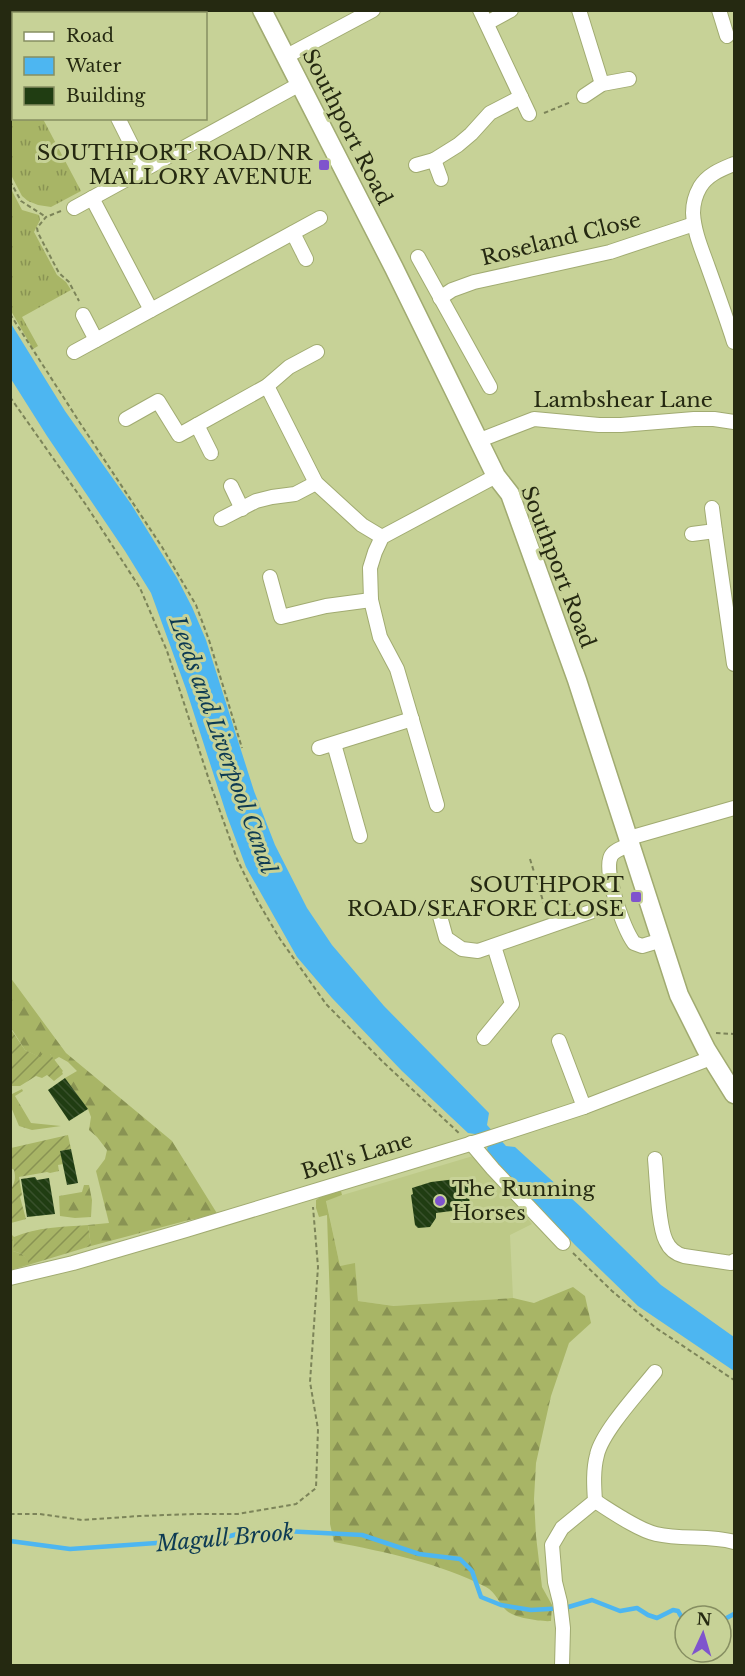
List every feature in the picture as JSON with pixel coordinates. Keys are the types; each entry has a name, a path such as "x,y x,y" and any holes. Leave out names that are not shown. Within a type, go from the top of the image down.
{"main road":[{"name":"Southport Road","path":"262,10 480,440 496,476 510,494 577,680 680,995 711,1058 735,1094"}],"street":[{"path":"285,57 373,10"},
{"path":"511,10 484,17 521,97 535,114"},
{"path":"579,10 602,84"},
{"path":"725,15 727,36"},
{"path":"584,96 602,84 629,79"},
{"path":"71,208 300,84"},
{"path":"416,165 434,160 458,145 490,113 521,97"},
{"path":"119,120 144,170"},
{"path":"434,160 441,179"},
{"path":"735,164 719,170 701,186 695,198 693,212 699,244 735,342"},
{"path":"92,198 151,310"},
{"path":"74,352 320,218"},
{"name":"Roseland Close","path":"440,298 452,290 474,282 610,252 694,225"},
{"path":"293,233 306,259"},
{"path":"418,257 490,387"},
{"path":"83,315 96,340"},
{"path":"126,418 158,401 179,435 267,386 289,367 317,352"},
{"path":"267,386 316,483 362,525 382,537"},
{"name":"Lambshear Lane","path":"480,440 534,419 599,425 694,419 735,422"},
{"path":"197,425 212,453"},
{"path":"437,805 397,669 380,637 371,600 370,567 382,537 496,476"},
{"path":"221,519 256,501 295,494 316,483"},
{"path":"231,486 242,509"},
{"path":"712,508 735,664"},
{"path":"692,534 715,531"},
{"path":"270,577 281,617 326,606 371,600"},
{"path":"319,748 412,719"},
{"path":"334,744 360,836"},
{"path":"662,940 642,946 634,943 616,903 609,862 613,852 630,841 735,808"},
{"path":"438,909 446,938 462,949 478,951 616,903"},
{"path":"484,1038 512,1005 494,946"},
{"path":"559,1041 584,1107"},
{"name":"Bell's Lane","path":"10,1278 73,1263 510,1131 584,1107 711,1058"},
{"path":"477,1141 493,1169 563,1243"},
{"path":"655,1159 662,1224 665,1240 671,1249 684,1256 735,1262"},
{"path":"595,1501 594,1473 597,1453 606,1435 655,1372"},
{"path":"595,1501 653,1534 718,1538 735,1542"},
{"path":"562,1664 563,1628 555,1582 552,1545 562,1528 595,1501"}],"path":[{"path":"535,114 584,96"},
{"path":"10,180 21,201 46,217"},
{"path":"71,208 46,217 37,228 59,273 69,282 79,301"},
{"path":"10,314 162,548 196,605 242,748"},
{"path":"10,397 86,505 140,588 167,651 237,859 280,939 326,1004 383,1062 477,1141"},
{"path":"530,859 544,904"},
{"path":"561,899 567,900 572,909"},
{"path":"712,1033 735,1034"},
{"path":"10,1514 40,1514 82,1520 238,1514 296,1504 316,1488 318,1429 310,1382 318,1268 312,1192"},
{"path":"563,1243 612,1291 656,1328 735,1380"}],"shaded area":[{"path":"473,1156 486,1163 532,1224 510,1235 513,1298 395,1306 358,1301 355,1264 340,1266 326,1200"}],"green space":[{"path":"12,102 12,120 44,120 81,191 51,207 38,205 22,196 11,175 10,103"},
{"path":"10,187 22,210 39,215 40,220 34,232 57,275 66,282 71,290 22,317 38,346 33,349 11,311"},
{"path":"10,977 66,1053 172,1141 218,1215 189,1220 91,1246 88,1225 109,1223 96,1171 105,1159 107,1150 89,1130 91,1117 88,1109 65,1078 77,1071 59,1057 54,1060 50,1054 41,1058 25,1050 11,1028"},
{"path":"10,1028 25,1050 40,1057 43,1053 50,1054 63,1074 54,1081 47,1075 42,1078 36,1076 20,1086 11,1086"},
{"path":"22,1089 23,1091 15,1096 31,1123 61,1126 32,1130 19,1126 11,1107 10,1095"},
{"path":"68,1135 71,1149 60,1151 63,1164 58,1165 59,1171 19,1177 22,1195 20,1197 26,1219 11,1223 10,1196 15,1178 14,1170 11,1168 11,1148"},
{"path":"84,1185 89,1185 92,1200 91,1217 60,1216 59,1196 82,1192"},
{"path":"335,1191 341,1191 342,1195 326,1201 340,1266 355,1263 358,1301 394,1306 513,1298 534,1303 573,1287 585,1296 591,1323 569,1343 551,1396 536,1463 534,1499 536,1536 542,1587 552,1605 551,1621 516,1616 504,1608 489,1589 450,1571 393,1554 334,1542 330,1524 330,1303 327,1215 319,1217 316,1200"},
{"path":"88,1225 91,1246 28,1265 28,1260 22,1254 13,1251 14,1237 50,1228"},
{"path":"10,1233 14,1237 13,1251 29,1260 28,1265 11,1270"}],"water":[{"name":"Leeds and Liverpool Canal","path":"10,322 65,411 131,504 177,578 192,607 206,640 254,791 275,845 307,908 332,945 384,1006 489,1113 487,1125 506,1146 515,1147 661,1285 734,1337 734,1371 638,1306 575,1245 487,1152 488,1142 482,1135 468,1133 402,1071 332,998 297,957 246,867 151,593 11,379"}],"building":[{"path":"65,1078 88,1109 69,1121 48,1090"},
{"path":"71,1149 78,1183 67,1185 60,1151"},
{"path":"35,1177 37,1180 49,1178 55,1214 27,1217 21,1179"},
{"name":"The Running Horses","path":"473,1177 475,1196 469,1197 470,1205 467,1209 436,1213 436,1218 430,1227 418,1228 415,1225 412,1188 431,1182"}],"waterway":[{"name":"Magull Brook","path":"10,1541 70,1549 212,1541 241,1533 284,1531 362,1535 419,1554 460,1559 472,1571 481,1597 501,1605 531,1610 565,1608 592,1600 620,1611 637,1608 657,1618 673,1610"}],"place":[{"name":"SOUTHPORT ROAD/NR MALLORY AVENUE","path":"324,165"},
{"name":"SOUTHPORT ROAD/SEAFORE CLOSE","path":"636,897"},
{"name":"The Running Horses","path":"440,1201"}]}
